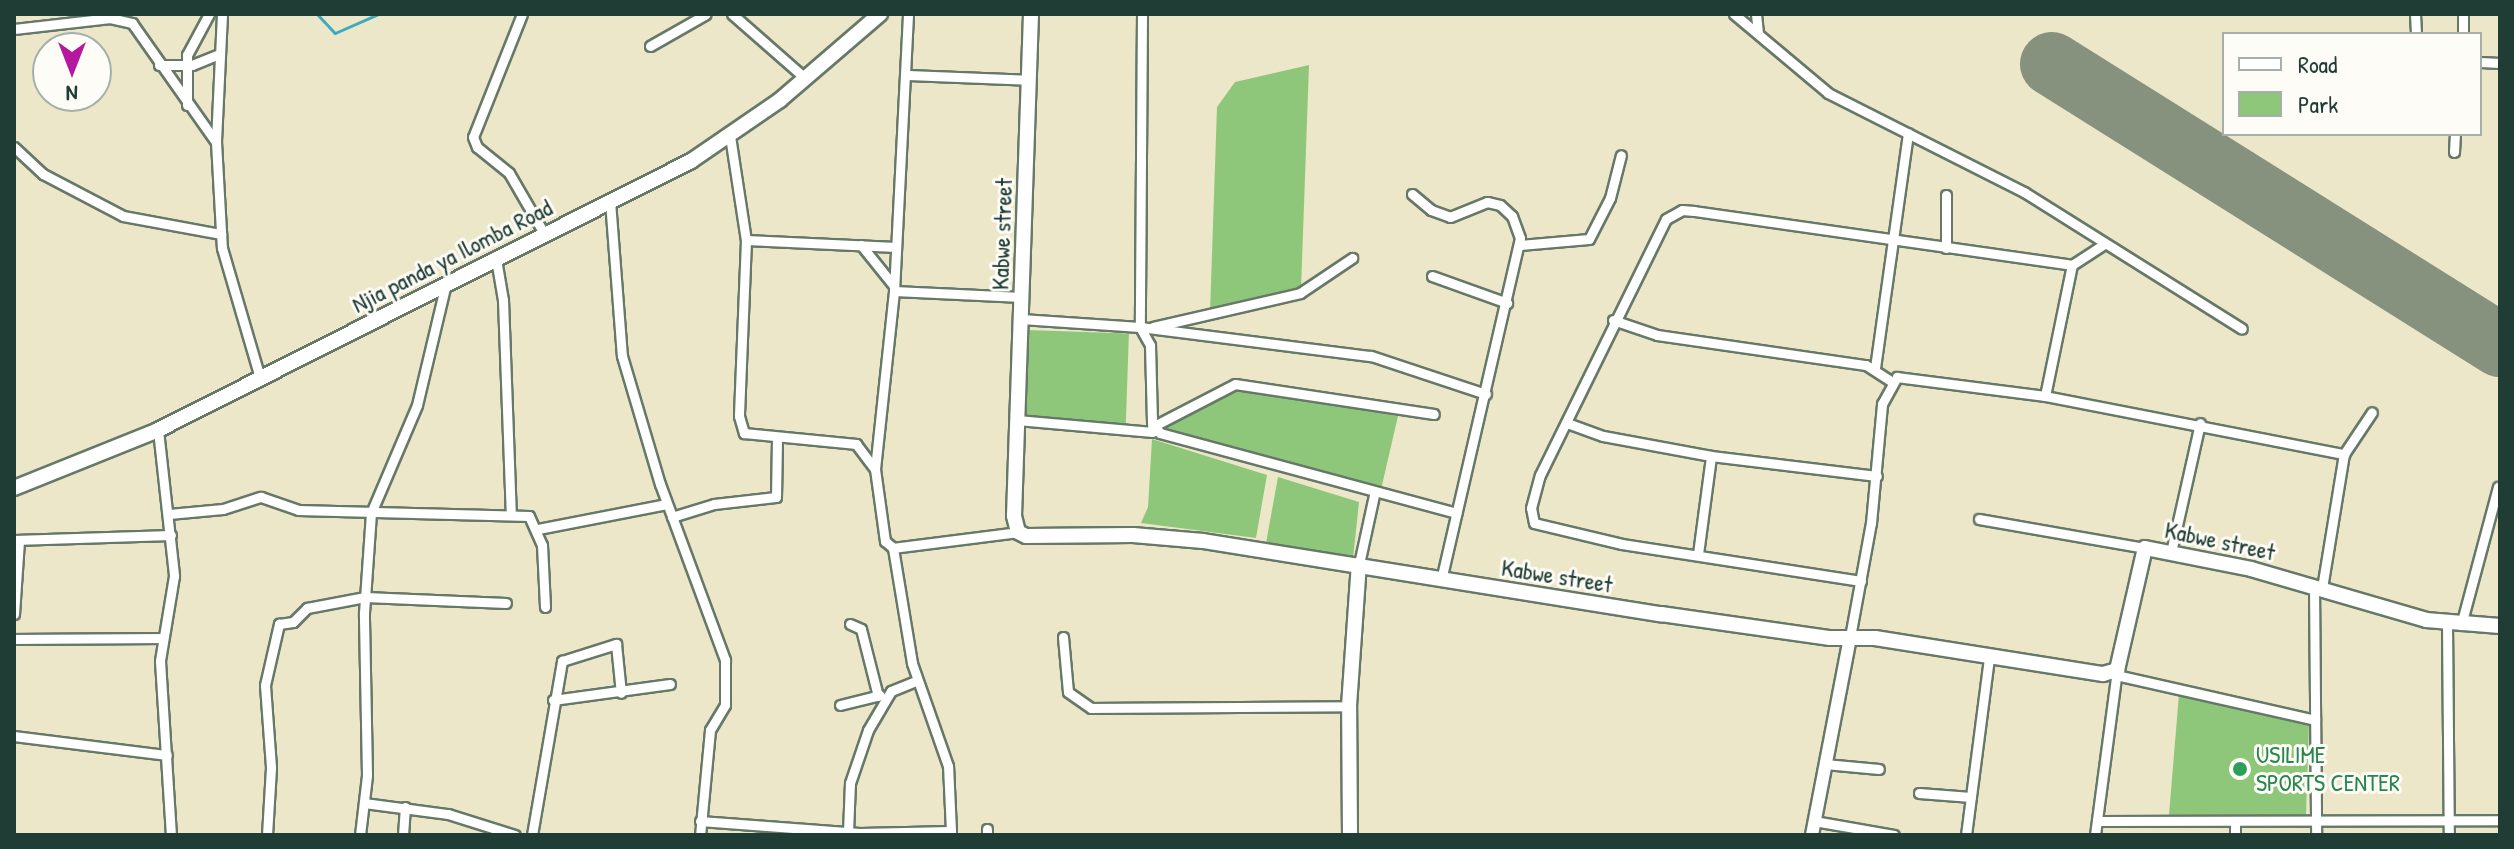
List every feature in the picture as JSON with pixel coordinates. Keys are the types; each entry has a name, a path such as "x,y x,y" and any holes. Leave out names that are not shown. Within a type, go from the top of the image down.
{"main road":[{"name":"Njia panda ya Ilomba Road","path":"14,488 158,430 545,235 730,136 806,79 880,14"},
{"name":"Kabwe street","path":"1031,14 1017,420 1018,532 1035,537 1167,538 1359,564 1759,628 1850,637 2103,674 2117,673 2145,548 2318,587 2454,624 2500,626"},
{"path":"1350,835 1349,706 1359,564"}],"street":[{"path":"187,105 185,65 209,14"},
{"path":"222,14 217,55 216,142 221,234 260,378"},
{"path":"522,14 473,137 477,147 509,173 545,235"},
{"path":"650,46 706,14"},
{"path":"732,14 806,79"},
{"path":"700,821 860,834 951,831 947,759 916,681 893,548 885,541 875,469 894,289 908,14"},
{"path":"1142,14 1140,327 1150,345 1152,430"},
{"path":"1734,14 1758,32 1808,80 2024,192 2242,329"},
{"path":"1756,14 1758,32"},
{"path":"14,29 122,18 142,35 159,65 216,142"},
{"path":"159,65 185,65 217,55"},
{"path":"906,75 1029,80"},
{"path":"1875,368 1889,240 1908,133"},
{"path":"730,136 746,240 740,426 752,437 847,440 861,448 875,469"},
{"path":"2454,152 2455,136"},
{"path":"14,147 43,174 123,216 221,234"},
{"path":"1520,245 1589,239 1610,198 1621,155"},
{"path":"1412,194 1431,210 1450,217 1487,202 1500,205 1512,216 1520,245 1441,579"},
{"path":"1946,195 1946,248"},
{"path":"610,201 618,339 667,504 725,660 725,705 710,730 700,835"},
{"path":"1861,581 1584,537 1534,523 1531,508 1536,486 1613,320 1666,219 1682,210 2072,265 2104,244"},
{"path":"746,240 896,247"},
{"path":"861,245 894,289 1022,297"},
{"path":"1153,327 1300,293 1352,258"},
{"path":"496,259 503,300 511,514"},
{"path":"2045,396 2072,265"},
{"path":"1432,276 1507,303"},
{"path":"360,835 364,803 365,597 371,513 417,405 446,283"},
{"path":"1021,319 1153,327 1371,356 1486,394"},
{"path":"1613,320 1657,335 1875,368 1891,381"},
{"path":"1812,835 1861,581 1877,476 1882,404 1891,381 1903,375 1930,377 2200,423 2344,454"},
{"path":"1152,430 1235,384 1434,414"},
{"path":"2316,835 2318,587 2344,454 2372,412"},
{"path":"1017,420 1152,430 1374,495 1456,513"},
{"path":"1567,423 1603,436 1711,456 1877,476"},
{"path":"2171,552 2200,423"},
{"path":"158,430 171,535 173,595 162,638 171,835"},
{"path":"672,517 714,504 776,497 777,438"},
{"path":"1698,554 1711,456"},
{"path":"2449,835 2454,624 2498,487"},
{"path":"1359,564 1374,495"},
{"path":"169,514 223,509 261,497 298,510 529,516 538,529 545,607"},
{"path":"538,529 667,504"},
{"path":"1979,519 2145,548"},
{"path":"893,548 1018,532"},
{"path":"14,614 16,540 171,535"},
{"path":"267,835 271,767 265,685 278,626 293,622 307,608 365,597 506,603"},
{"path":"850,624 861,629 878,696"},
{"path":"1063,637 1068,692 1091,708 1349,706"},
{"path":"14,639 162,638"},
{"path":"532,835 562,661 613,645 618,647 621,693"},
{"path":"1966,835 1989,657"},
{"path":"2095,835 2117,673 2315,720"},
{"path":"840,705 878,696 916,681"},
{"path":"553,700 670,684"},
{"path":"848,832 857,759 891,691"},
{"path":"14,736 167,755"},
{"path":"1825,764 1879,769"},
{"path":"1919,793 1971,797"},
{"path":"364,803 471,819 515,835"},
{"path":"403,835 405,807"},
{"path":"2097,821 2500,820"},
{"path":"1814,821 1894,835"},
{"path":"2235,821 2235,835"}],"green space":[{"path":"1309,65 1301,289 1210,313 1217,107 1235,82"},
{"path":"1027,330 1129,334 1126,431 1024,427"},
{"path":"1224,386 1398,416 1380,494 1159,427"},
{"path":"1152,439 1267,475 1256,538 1141,523 1148,507"},
{"path":"1278,477 1359,502 1353,559 1266,543"},
{"name":"USILIME SPORTS CENTER","path":"2179,694 2309,724 2306,815 2169,815"}],"waterway":[{"path":"317,14 335,33 378,14"}],"runway":[{"path":"2052,64 2500,345"}],"place":[{"name":"USILIME SPORTS CENTER","path":"2240,769"}]}
